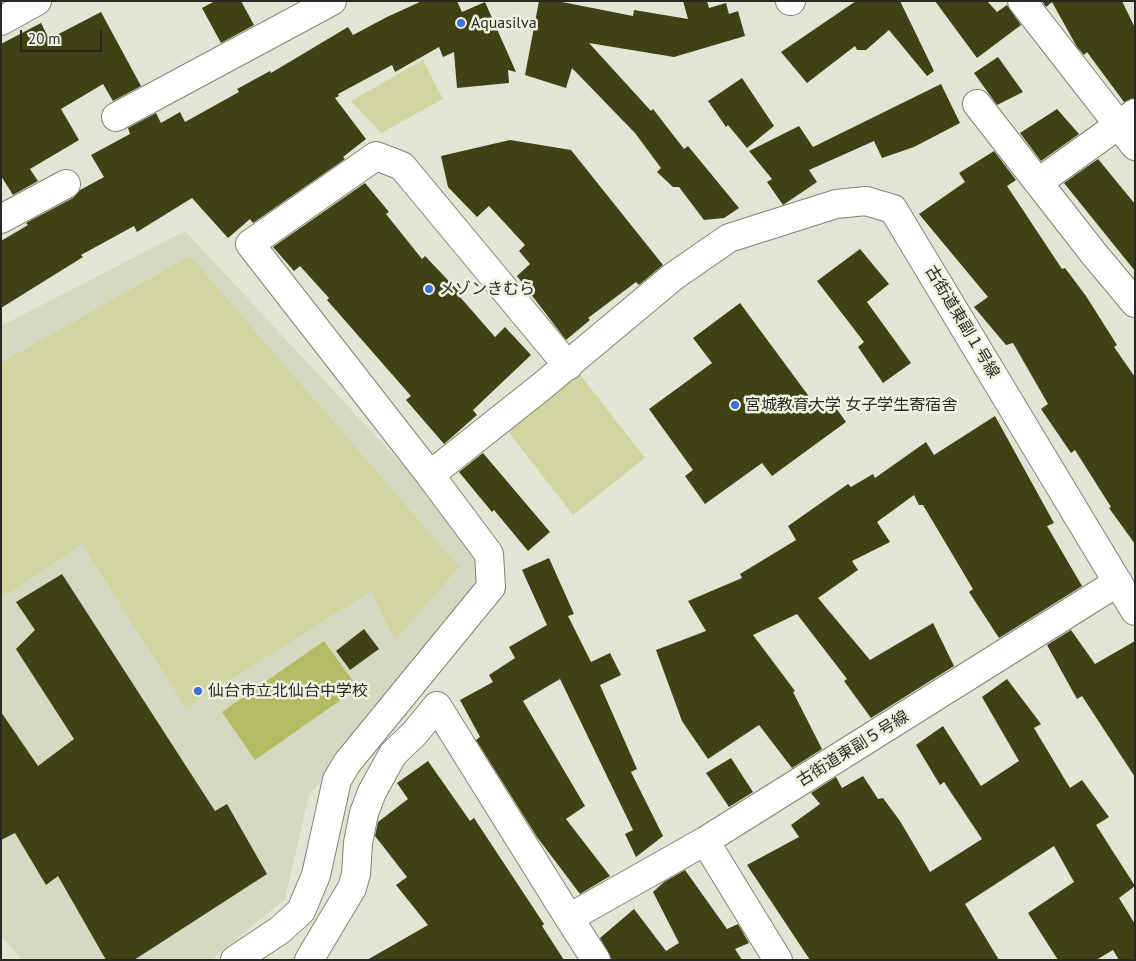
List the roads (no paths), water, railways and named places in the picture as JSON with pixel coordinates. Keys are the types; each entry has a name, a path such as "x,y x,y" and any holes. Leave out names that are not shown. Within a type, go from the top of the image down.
{"street":[{"path":"1,20 37,1"},
{"path":"116,116 332,1"},
{"path":"1022,1 1126,119 1135,146"},
{"path":"977,104 1135,303"},
{"path":"1039,182 1126,119"},
{"path":"235,960 280,930 301,911 316,875 337,780 347,763 491,587 489,554 430,475 250,244 376,156 402,166 568,366"},
{"path":"1,219 66,184"},
{"name":"古街道東副１号線","path":"430,475 568,366 674,276 729,238 836,204 866,201 894,209 1135,611"},
{"name":"古街道東副５号線","path":"569,918 705,841 1118,582"},
{"path":"309,960 352,888 356,874 358,843 364,813 372,792 393,754 414,734 437,706 596,960"},
{"path":"705,841 778,960"}],"place":[{"name":"Aquasilva","path":"461,23"},
{"name":"メゾンきむら","path":"429,289"},
{"name":"宮城教育大学 女子学生寄宿舎","path":"735,405"},
{"name":"仙台市立北仙台中学校","path":"198,691"}]}
